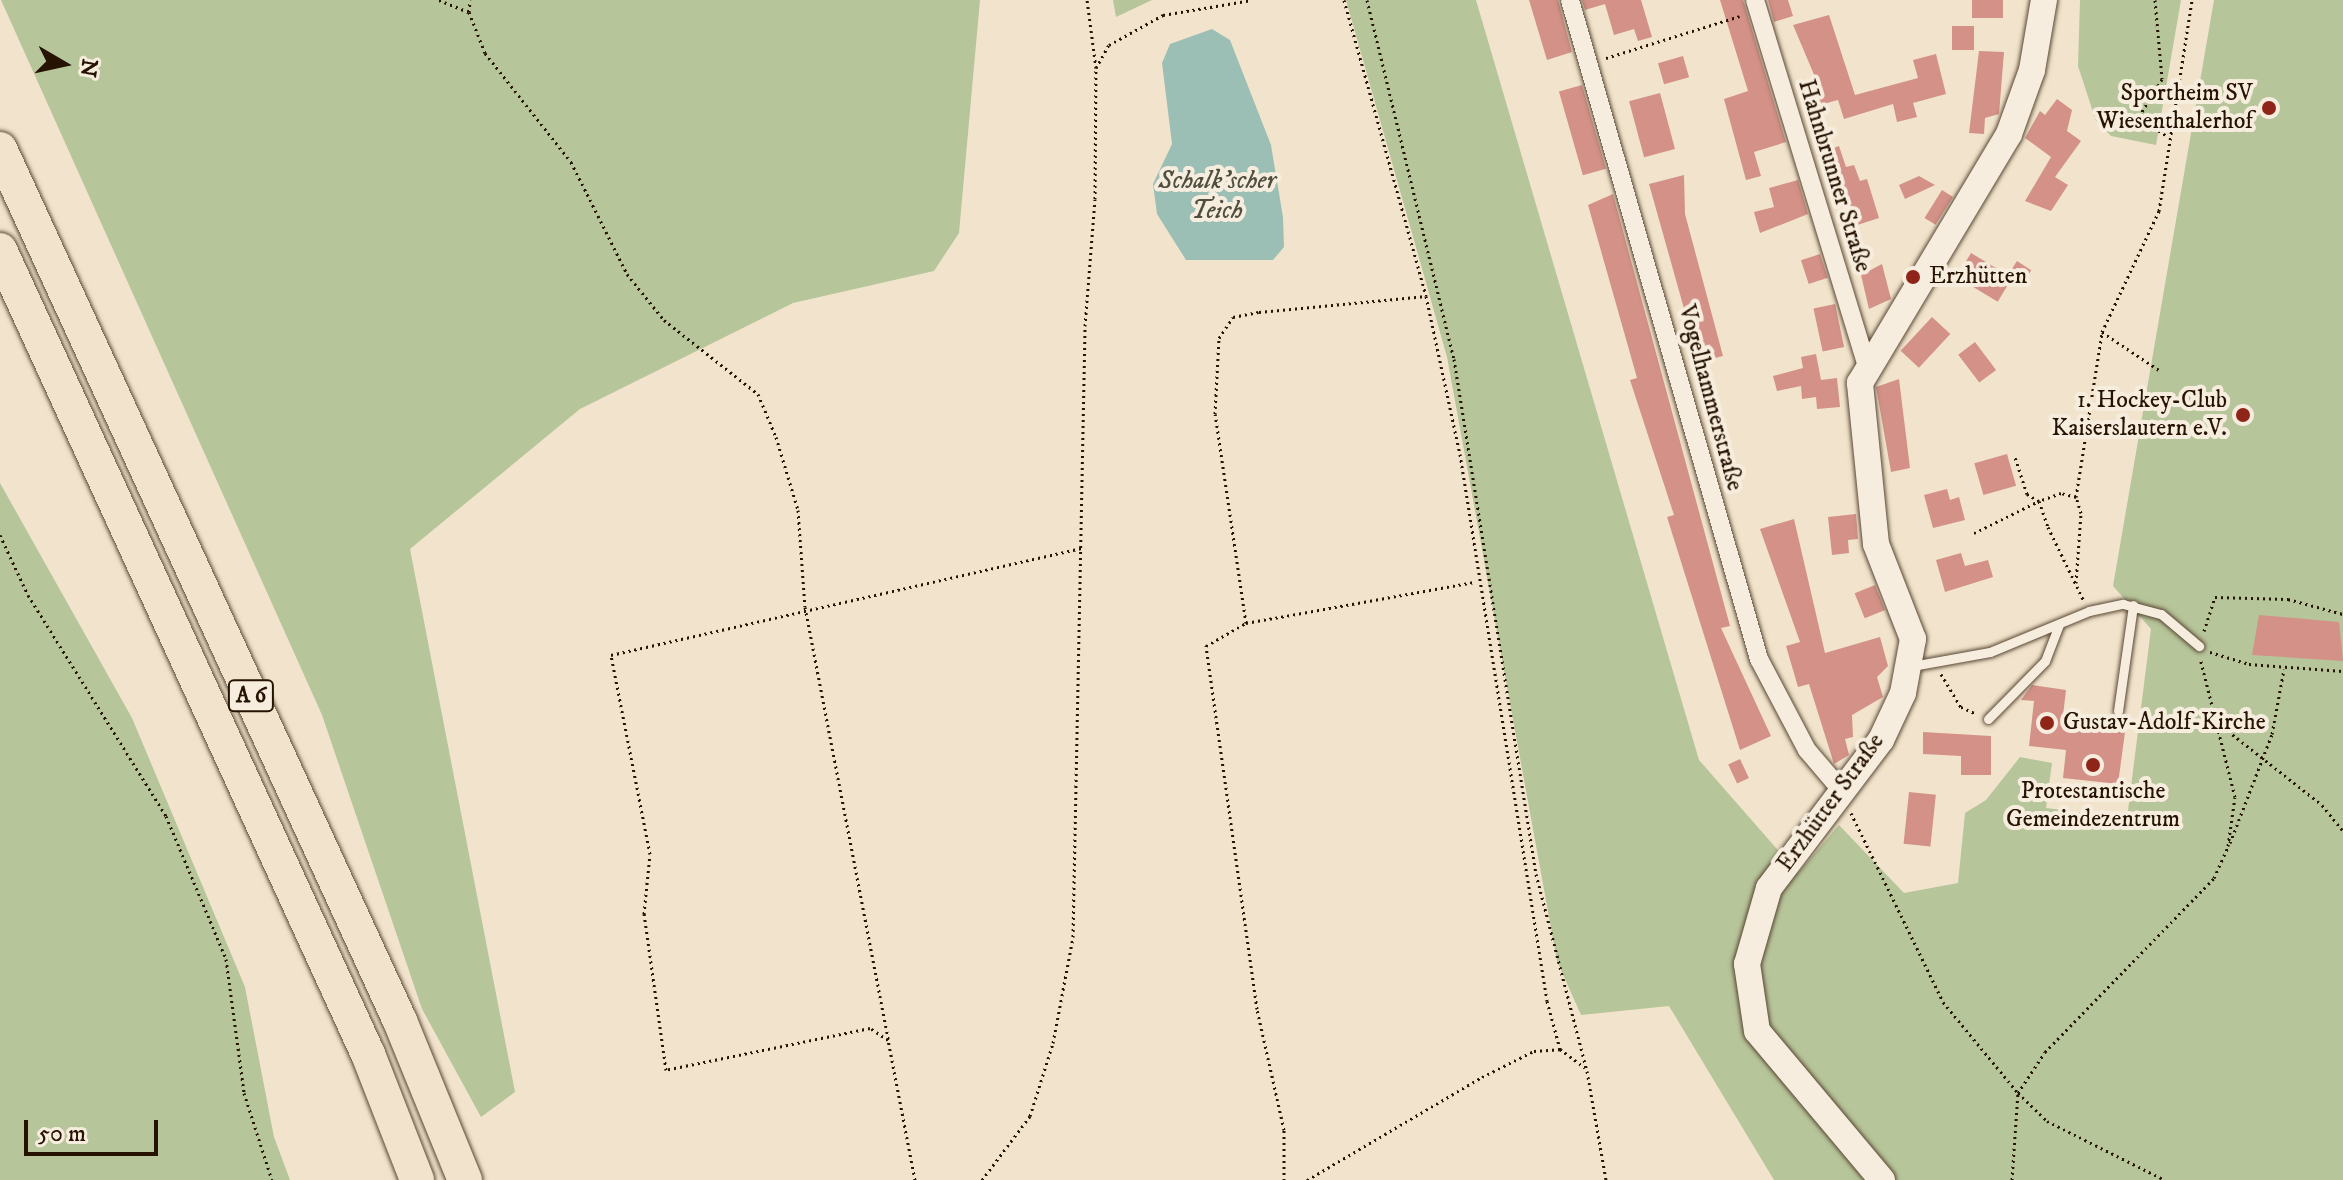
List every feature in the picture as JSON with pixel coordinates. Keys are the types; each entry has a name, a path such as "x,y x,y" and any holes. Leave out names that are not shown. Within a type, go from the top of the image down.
{"highway":[{"name":"A 6","path":"0,149 400,1021 465,1180"},
{"name":"A 6","path":"0,250 368,1054 417,1180"}],"street":[{"name":"Vogelhammerstraße","path":"1570,0 1591,62 1759,659 1807,750 1842,791"},
{"name":"Hahnbrunner Straße","path":"1755,0 1867,366"},
{"name":"Erzhütter Straße","path":"1882,1180 1868,1155 1774,1057 1757,1031 1749,996 1753,929 1769,888 1881,740 1922,665 1870,513 1860,383 1867,366 2009,134 2032,70 2043,1"}],"lane":[{"path":"1922,665 2059,624 2089,611 2133,605 2161,614 2199,646"},
{"path":"2118,711 2133,605"},
{"path":"1988,719 2045,661 2059,624"}],"path":[{"path":"439,0 469,12"},
{"path":"470,0 469,12 485,53 571,162 627,274 664,320 758,394 798,510 805,607 915,1180"},
{"path":"982,1180 1030,1116 1053,1043 1073,937 1096,68 1087,0"},
{"path":"1096,68 1109,45 1163,15 1252,0"},
{"path":"1344,0 1426,296 1460,454 1475,581 1560,1049 1587,1071"},
{"path":"1367,0 1454,359 1536,874 1587,1071 1606,1180"},
{"path":"2155,0 2162,79 2138,118 2170,138"},
{"path":"2076,583 2076,497 2102,332 2159,211 2192,0"},
{"path":"1591,62 1737,17"},
{"path":"1246,623 1215,414 1219,338 1233,317 1426,296"},
{"path":"2102,332 2159,370"},
{"path":"2015,456 2027,494 2039,501 2089,611"},
{"path":"1974,533 2061,493 2076,497"},
{"path":"0,535 28,595 166,816 226,959 244,1093 272,1180"},
{"path":"888,1040 870,1028 666,1070 644,914 650,854 611,655 805,607 1085,547"},
{"path":"1284,1180 1284,1130 1257,1009 1206,646 1246,623 1475,581"},
{"path":"2228,846 2235,797 2199,646 2215,597 2275,598 2343,614"},
{"path":"2199,646 2223,659 2284,669 2343,671"},
{"path":"1922,665 1961,707 1988,719"},
{"path":"2012,1180 2018,1093 2090,1000 2214,878 2260,760 2284,669"},
{"path":"2220,724 2343,830"},
{"path":"1842,791 1943,1002 2018,1093 2047,1121 2165,1180"},
{"path":"1307,1180 1482,1077 1534,1051 1560,1049"}],"green space":[{"path":"1,0 980,0 959,233 934,271 793,303 580,409 410,549 515,1092 481,1117 422,1009 322,715"},
{"path":"1113,0 1152,0 1116,17"},
{"path":"1346,0 1476,0 1699,760 1798,873 1839,825 1904,893 1958,883 1965,813 1986,800 2020,757 2052,763 2046,808 2127,818 2151,629 2113,586 2214,0 2343,0 2343,1180 1774,1180 1669,1006 1581,1015 1557,961 1447,357"},
{"path":"2080,0 2181,0 2156,145 2111,136 2096,121 2078,66"},
{"path":"0,483 132,718 245,987 274,1137 290,1180 0,1180"}],"water":[{"name":"Schalk'scher Teich","path":"1212,29 1230,40 1271,145 1283,217 1284,247 1273,260 1186,260 1157,214 1153,184 1172,144 1162,63 1170,44"}],"building":[{"path":"1529,0 1558,0 1572,52 1547,60"},
{"path":"1582,0 1641,0 1652,37 1638,41 1634,29 1614,35 1605,4 1585,10"},
{"path":"1720,0 1743,0 1786,142 1754,152 1761,176 1746,180 1724,99 1748,91"},
{"path":"1768,0 1788,0 1793,16 1774,22"},
{"path":"1972,0 2003,0 2003,18 1972,18"},
{"path":"1829,15 1855,95 1918,78 1913,60 1936,54 1946,94 1913,103 1917,117 1897,122 1893,104 1844,119 1838,100 1812,107 1807,88 1818,84 1793,25"},
{"path":"1952,26 1974,26 1974,50 1952,50"},
{"path":"1979,51 2004,52 1999,114 1985,118 1984,134 1969,133"},
{"path":"1683,56 1689,77 1664,84 1658,63"},
{"path":"1582,85 1606,169 1583,175 1559,92"},
{"path":"1660,93 1675,149 1644,157 1629,101"},
{"path":"2057,99 2072,110 2067,131 2081,141 2055,177 2068,185 2051,211 2025,201 2051,157 2025,138 2040,111 2045,115"},
{"path":"1839,146 1846,167 1854,165 1860,181 1867,179 1879,218 1854,226 1836,170 1824,174 1818,154"},
{"path":"1684,175 1685,214 1723,356 1699,362 1649,184"},
{"path":"1919,176 1935,185 1905,199 1899,185"},
{"path":"1798,180 1808,214 1760,233 1754,212 1774,207 1769,188"},
{"path":"1942,190 1953,197 1936,225 1925,218"},
{"path":"1613,194 1730,626 1721,628 1771,736 1740,750 1667,517 1674,515 1630,380 1637,378 1588,205"},
{"path":"1971,253 2012,278 1998,302 1957,277"},
{"path":"1820,254 1828,278 1809,284 1801,260"},
{"path":"2017,261 2031,270 2023,284 2008,274"},
{"path":"1882,264 1891,299 1869,309 1861,275"},
{"path":"1835,304 1844,347 1823,352 1813,309"},
{"path":"1932,317 1950,334 1919,368 1901,351"},
{"path":"1975,342 1996,370 1979,383 1958,355"},
{"path":"1816,354 1821,380 1837,378 1840,407 1817,409 1816,397 1802,399 1801,386 1777,391 1773,376 1803,368 1801,357"},
{"path":"1899,379 1910,468 1891,472 1876,387"},
{"path":"2007,454 2016,486 1983,495 1974,463"},
{"path":"1947,489 1950,500 1959,497 1965,520 1933,528 1924,495"},
{"path":"1856,514 1858,539 1848,540 1849,553 1832,555 1828,517"},
{"path":"1794,519 1825,653 1880,637 1888,666 1877,677 1883,697 1852,715 1853,737 1845,739 1849,755 1834,764 1809,684 1798,687 1786,646 1800,642 1760,529"},
{"path":"1961,553 1965,566 1988,560 1993,577 1945,592 1936,560"},
{"path":"1875,585 1885,610 1865,618 1855,593"},
{"path":"2259,615 2339,622 2343,661 2252,655"},
{"path":"2032,685 2066,690 2062,724 2125,732 2118,784 2063,778 2066,750 2029,746 2034,701 2021,700"},
{"path":"1923,732 1991,736 1991,775 1961,775 1961,756 1923,754"},
{"path":"1740,759 1749,778 1737,784 1728,764"},
{"path":"1909,792 1936,795 1930,847 1904,844"}],"place":[{"name":"Sportheim SV Wiesenthalerhof","path":"2269,108"},
{"name":"Erzhütten","path":"1913,277"},
{"name":"1. Hockey-Club Kaiserslautern e.V.","path":"2243,415"},
{"name":"Gustav-Adolf-Kirche","path":"2047,723"},
{"name":"Protestantische Gemeindezentrum","path":"2093,765"}]}
